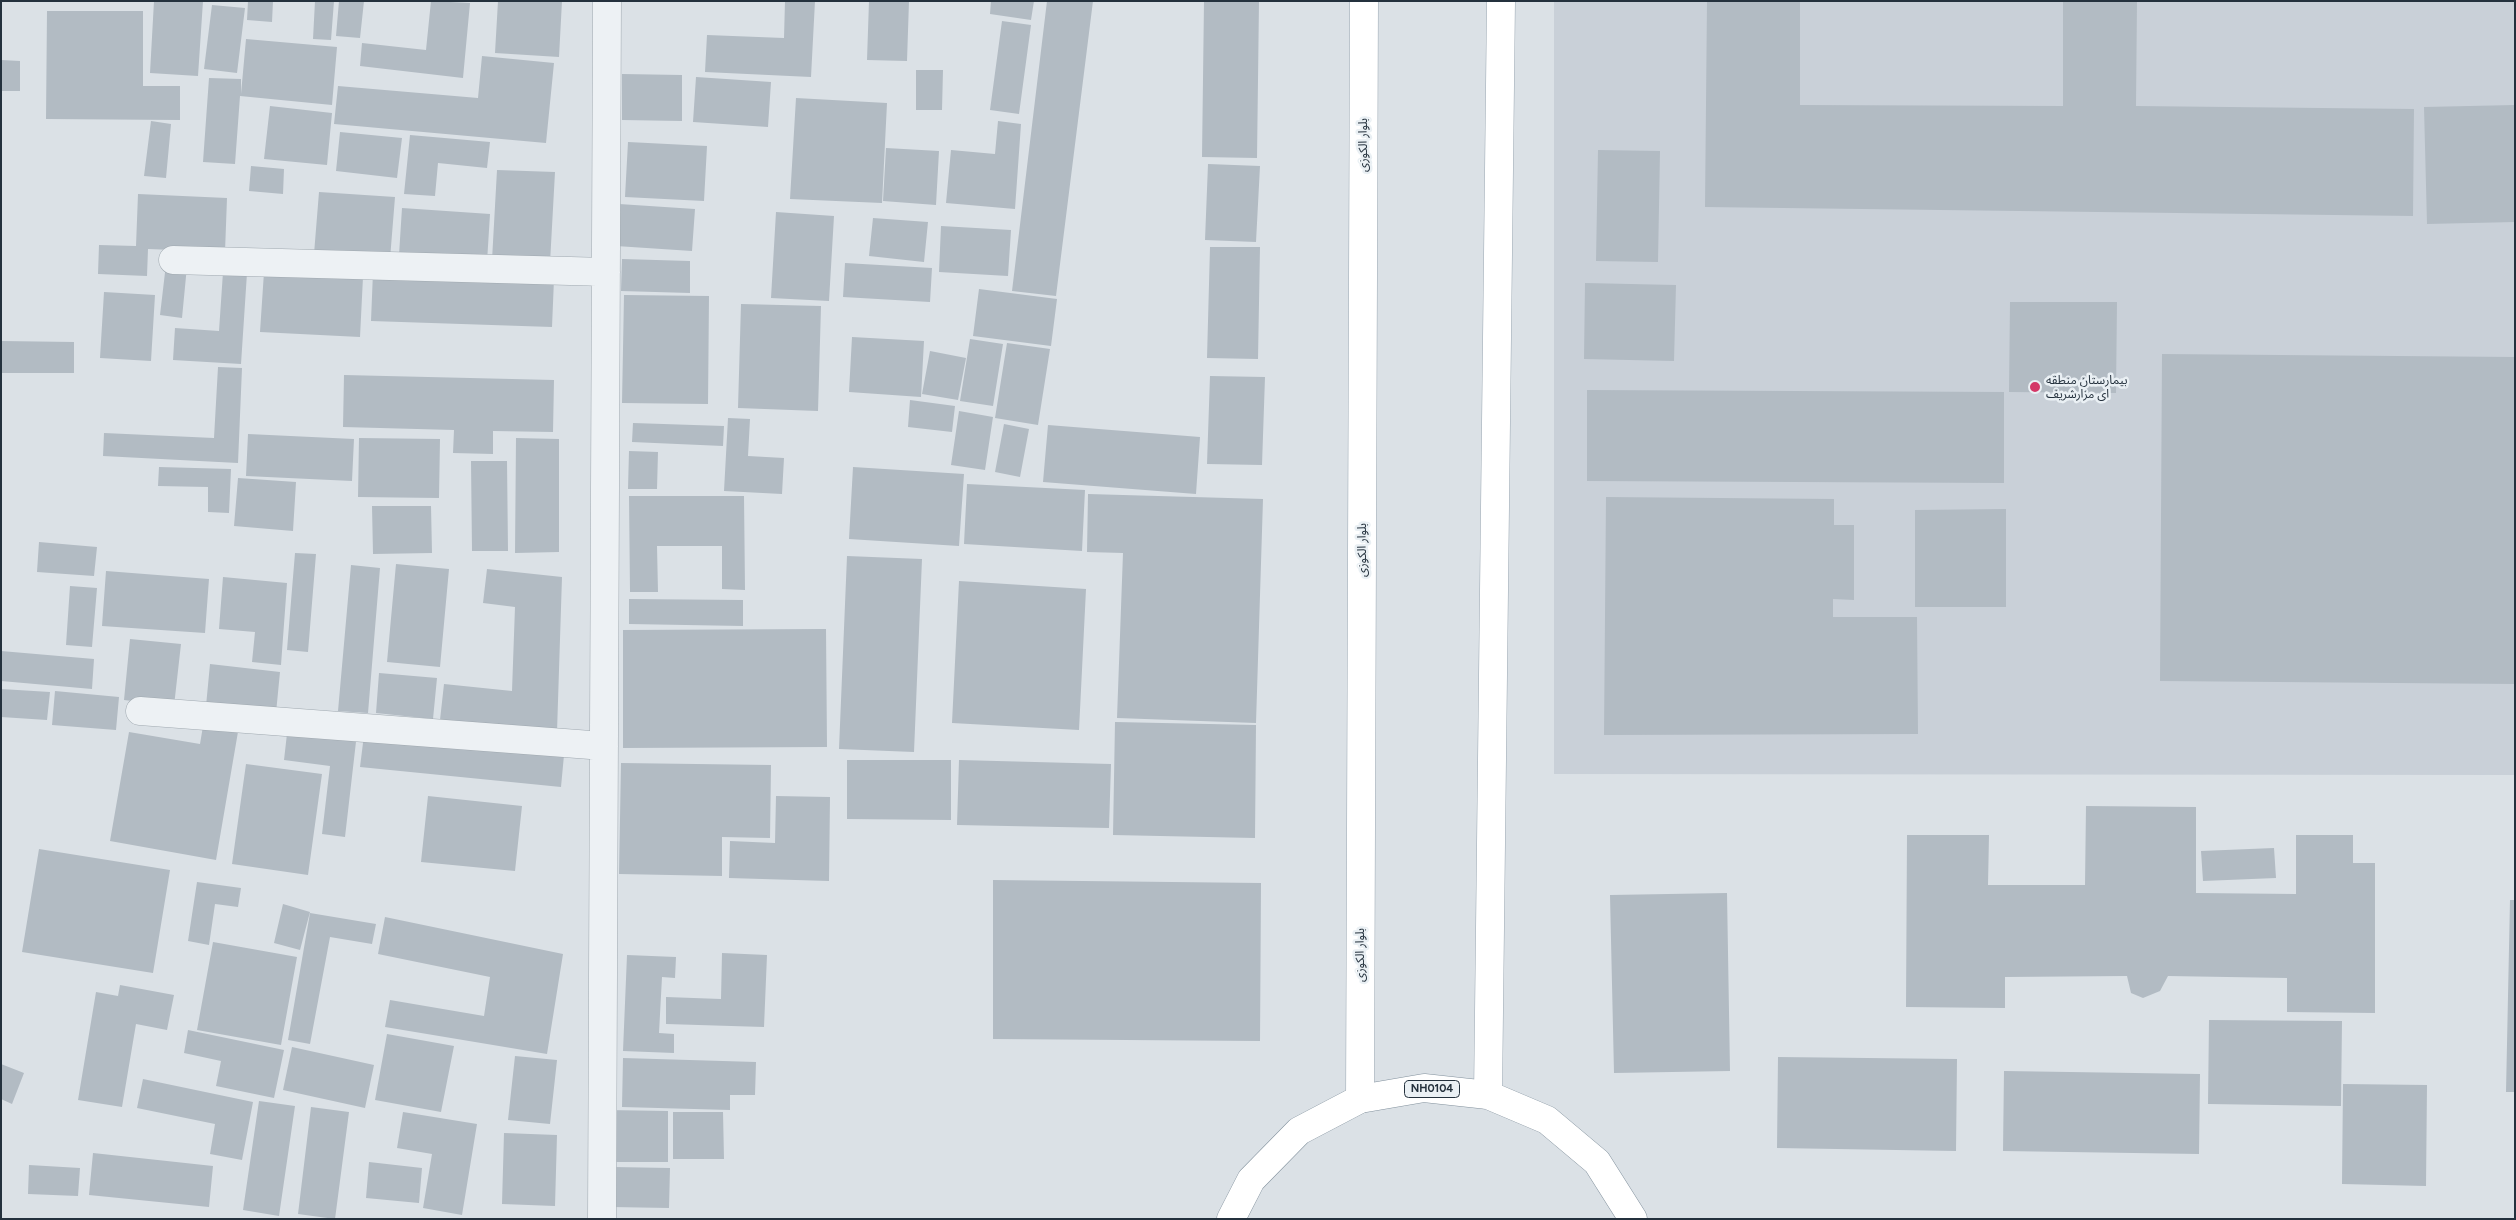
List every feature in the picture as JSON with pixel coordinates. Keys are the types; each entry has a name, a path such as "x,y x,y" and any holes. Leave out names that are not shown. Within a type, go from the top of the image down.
{"main road":[{"name":"بلوار الکوزی","path":"1360,1099 1364,1"},
{"path":"1488,1095 1501,1"},
{"name":"NH0104","path":"1231,1219 1251,1180 1299,1131 1360,1099 1424,1088 1488,1095 1547,1120 1597,1162 1634,1218"}],"street":[{"path":"602,1219 607,1"},
{"path":"173,260 606,272"},
{"path":"140,712 604,746"}],"shaded area":[{"name":"بیمارستان منطقه ای مزارشریف","path":"1554,1 2515,1 2515,775 1554,774"}],"building":[{"path":"154,1 203,1 198,76 150,73"},
{"path":"248,1 273,1 272,22 247,20"},
{"path":"315,1 334,1 331,40 313,39"},
{"path":"339,1 364,1 360,38 336,36"},
{"path":"431,1 470,3 463,78 360,66 362,43 426,50"},
{"path":"498,1 562,1 559,57 495,53"},
{"path":"785,1 815,1 811,77 705,72 707,35 784,38"},
{"path":"869,1 909,1 907,61 867,60"},
{"path":"991,1 1034,1 1031,20 990,14"},
{"path":"1047,1 1093,1 1056,296 1012,291"},
{"path":"1204,1 1259,1 1257,158 1202,157"},
{"path":"1707,1 1800,1 1800,105 2063,106 2063,1 2137,1 2136,106 2414,109 2413,216 1705,207"},
{"path":"212,5 245,8 237,73 204,69"},
{"path":"47,11 143,11 143,86 180,86 180,120 46,119"},
{"path":"1002,21 1031,25 1019,114 990,110"},
{"path":"246,39 337,47 332,105 240,96 235,164 203,162 209,78 241,79 241,94"},
{"path":"482,56 554,63 546,143 334,124 338,86 478,98"},
{"path":"1,60 20,61 20,91 1,91"},
{"path":"916,70 943,70 942,110 916,110"},
{"path":"622,74 682,75 682,121 622,120"},
{"path":"696,77 771,82 768,127 693,122"},
{"path":"796,98 887,103 882,203 790,199"},
{"path":"2515,105 2515,222 2427,224 2424,107"},
{"path":"270,106 332,113 327,165 264,159"},
{"path":"151,121 171,124 166,178 144,176"},
{"path":"998,121 1021,124 1015,209 946,203 951,150 995,154"},
{"path":"340,132 402,138 397,178 336,171"},
{"path":"410,135 490,142 487,168 438,163 435,196 404,194"},
{"path":"628,142 707,146 704,201 625,197"},
{"path":"886,148 939,151 936,205 883,201"},
{"path":"1598,150 1660,151 1658,262 1596,261"},
{"path":"1208,164 1260,166 1256,242 1205,240"},
{"path":"251,166 284,169 283,194 249,191"},
{"path":"497,170 555,172 550,263 492,260"},
{"path":"319,192 395,197 390,259 314,254"},
{"path":"138,194 227,198 225,252 148,249 147,276 98,274 99,245 136,246"},
{"path":"619,204 695,209 692,251 616,246"},
{"path":"402,208 490,214 487,262 399,255"},
{"path":"776,212 834,216 829,301 771,298"},
{"path":"873,218 928,222 924,262 869,256"},
{"path":"941,226 1011,230 1008,276 939,272"},
{"path":"1210,247 1260,247 1258,359 1207,358"},
{"path":"622,259 690,261 690,293 621,291"},
{"path":"845,263 932,268 930,302 843,297"},
{"path":"166,264 187,266 182,318 160,315"},
{"path":"223,272 247,273 241,364 173,360 175,328 219,331"},
{"path":"264,272 363,277 360,337 260,332"},
{"path":"373,272 554,279 552,327 371,321"},
{"path":"1585,283 1676,285 1674,361 1584,359"},
{"path":"979,289 1057,299 1051,346 973,336"},
{"path":"104,292 155,295 151,361 100,358"},
{"path":"624,295 709,296 708,404 622,403"},
{"path":"2010,302 2117,302 2116,393 2009,392"},
{"path":"741,304 821,306 818,411 738,408"},
{"path":"852,337 924,341 921,397 849,392"},
{"path":"970,339 1003,344 993,406 960,401"},
{"path":"1,341 74,342 74,373 1,373"},
{"path":"1007,343 1050,349 1038,425 995,418"},
{"path":"930,351 966,358 958,400 922,394"},
{"path":"2162,354 2515,357 2515,684 2160,681"},
{"path":"218,367 242,368 238,463 103,456 104,433 214,438"},
{"path":"344,375 554,380 553,432 493,431 493,454 453,453 454,430 343,427"},
{"path":"1210,376 1265,377 1262,465 1207,464"},
{"path":"1587,390 2004,392 2004,483 1587,481"},
{"path":"910,400 955,406 952,432 908,427"},
{"path":"959,411 993,417 985,470 951,465"},
{"path":"728,418 750,419 748,456 784,458 782,494 724,491"},
{"path":"633,423 724,426 723,446 632,442"},
{"path":"1004,424 1029,429 1020,477 995,472"},
{"path":"1048,425 1200,437 1196,494 1043,482"},
{"path":"248,434 354,439 352,481 246,476"},
{"path":"359,438 440,439 439,498 358,497"},
{"path":"516,438 559,439 559,552 515,553"},
{"path":"629,451 658,452 657,489 628,489"},
{"path":"471,461 507,461 508,551 472,551"},
{"path":"159,467 231,469 229,513 208,512 208,487 158,486"},
{"path":"853,467 964,474 959,546 849,539"},
{"path":"238,478 296,482 293,531 234,526"},
{"path":"967,484 1085,490 1082,551 964,544"},
{"path":"1088,494 1263,499 1256,723 1117,718 1123,553 1087,552"},
{"path":"629,496 744,496 745,590 722,589 722,546 657,546 658,592 630,592"},
{"path":"1606,497 1834,499 1834,525 1854,525 1854,600 1833,599 1833,617 1917,617 1918,734 1604,735"},
{"path":"372,506 431,506 432,553 373,554"},
{"path":"2006,509 2006,607 1915,607 1915,510"},
{"path":"39,542 97,547 94,576 37,572"},
{"path":"295,553 316,554 308,652 287,650"},
{"path":"847,556 922,559 914,752 839,749"},
{"path":"396,564 449,569 440,667 387,662"},
{"path":"351,565 380,568 368,713 338,711"},
{"path":"487,569 562,577 557,732 440,720 444,684 512,691 515,607 483,603"},
{"path":"106,571 209,579 205,633 102,626"},
{"path":"223,577 287,583 281,665 252,662 255,632 219,629"},
{"path":"959,581 1086,589 1079,730 952,723"},
{"path":"70,586 97,588 92,647 66,645"},
{"path":"629,599 743,600 743,626 629,624"},
{"path":"826,629 827,747 623,748 623,630"},
{"path":"130,639 181,644 174,706 124,700"},
{"path":"1,651 94,659 92,689 1,681"},
{"path":"210,664 280,672 276,713 206,706"},
{"path":"379,673 437,678 433,719 376,713"},
{"path":"1,689 50,692 47,720 1,717"},
{"path":"55,691 119,697 116,730 52,725"},
{"path":"204,720 239,726 216,860 110,841 129,732 200,744"},
{"path":"1115,722 1256,725 1255,838 1113,835"},
{"path":"288,725 357,733 345,837 322,834 330,766 284,760"},
{"path":"364,735 564,755 561,787 360,767"},
{"path":"847,760 951,760 951,820 847,819"},
{"path":"959,760 1111,764 1109,828 957,825"},
{"path":"621,763 771,765 770,838 722,837 722,876 619,874"},
{"path":"246,764 322,774 308,875 232,864"},
{"path":"428,796 522,806 515,871 421,862"},
{"path":"776,796 830,797 829,881 729,878 730,841 775,843"},
{"path":"2086,806 2196,807 2196,893 2296,894 2296,835 2353,835 2353,863 2375,863 2375,1013 2287,1012 2287,978 2168,976 2160,991 2143,998 2131,993 2127,976 2005,977 2005,1008 1906,1007 1907,835 1989,835 1988,885 2085,885"},
{"path":"2274,848 2276,878 2203,881 2201,851"},
{"path":"39,849 170,870 153,973 22,952"},
{"path":"993,880 1261,883 1260,1041 993,1039"},
{"path":"197,882 241,888 238,907 215,904 209,945 188,941"},
{"path":"1727,893 1730,1071 1614,1073 1610,895"},
{"path":"2510,900 2515,900 2515,1092 2506,1092"},
{"path":"283,904 310,912 300,950 274,943"},
{"path":"310,913 376,924 372,944 330,937 310,1044 288,1040"},
{"path":"385,917 563,954 547,1054 385,1027 390,1000 484,1016 490,977 378,954"},
{"path":"213,942 297,957 281,1045 197,1030"},
{"path":"722,953 767,955 764,1027 666,1024 666,997 721,999"},
{"path":"627,955 676,957 675,978 662,977 659,1033 674,1034 674,1053 623,1051"},
{"path":"120,985 174,995 167,1030 136,1024 122,1107 78,1100 96,992 118,996"},
{"path":"2209,1020 2342,1021 2341,1106 2208,1104"},
{"path":"188,1030 284,1050 274,1098 216,1086 221,1061 184,1053"},
{"path":"387,1034 454,1046 441,1112 375,1100"},
{"path":"292,1047 374,1065 365,1108 283,1090"},
{"path":"515,1056 557,1060 550,1124 508,1120"},
{"path":"1778,1057 1957,1059 1956,1151 1777,1148"},
{"path":"623,1058 756,1062 755,1095 730,1095 730,1110 622,1107"},
{"path":"1,1064 24,1073 12,1104 1,1099"},
{"path":"2004,1071 2200,1074 2199,1154 2003,1151"},
{"path":"143,1079 253,1102 242,1160 210,1154 215,1124 137,1108"},
{"path":"2343,1084 2427,1085 2426,1186 2342,1184"},
{"path":"259,1101 295,1106 279,1216 243,1210"},
{"path":"311,1107 349,1112 335,1219 298,1214"},
{"path":"606,1110 668,1111 668,1162 606,1162"},
{"path":"403,1112 477,1124 462,1215 423,1208 432,1154 397,1148"},
{"path":"673,1112 723,1112 724,1159 673,1159"},
{"path":"504,1133 557,1135 555,1206 502,1204"},
{"path":"93,1153 213,1166 209,1207 89,1195"},
{"path":"369,1162 422,1168 419,1203 366,1198"},
{"path":"29,1165 80,1168 78,1196 28,1194"},
{"path":"613,1167 670,1168 669,1208 612,1207"}],"place":[{"name":"بیمارستان منطقه ای مزارشریف","path":"2035,387"}]}
